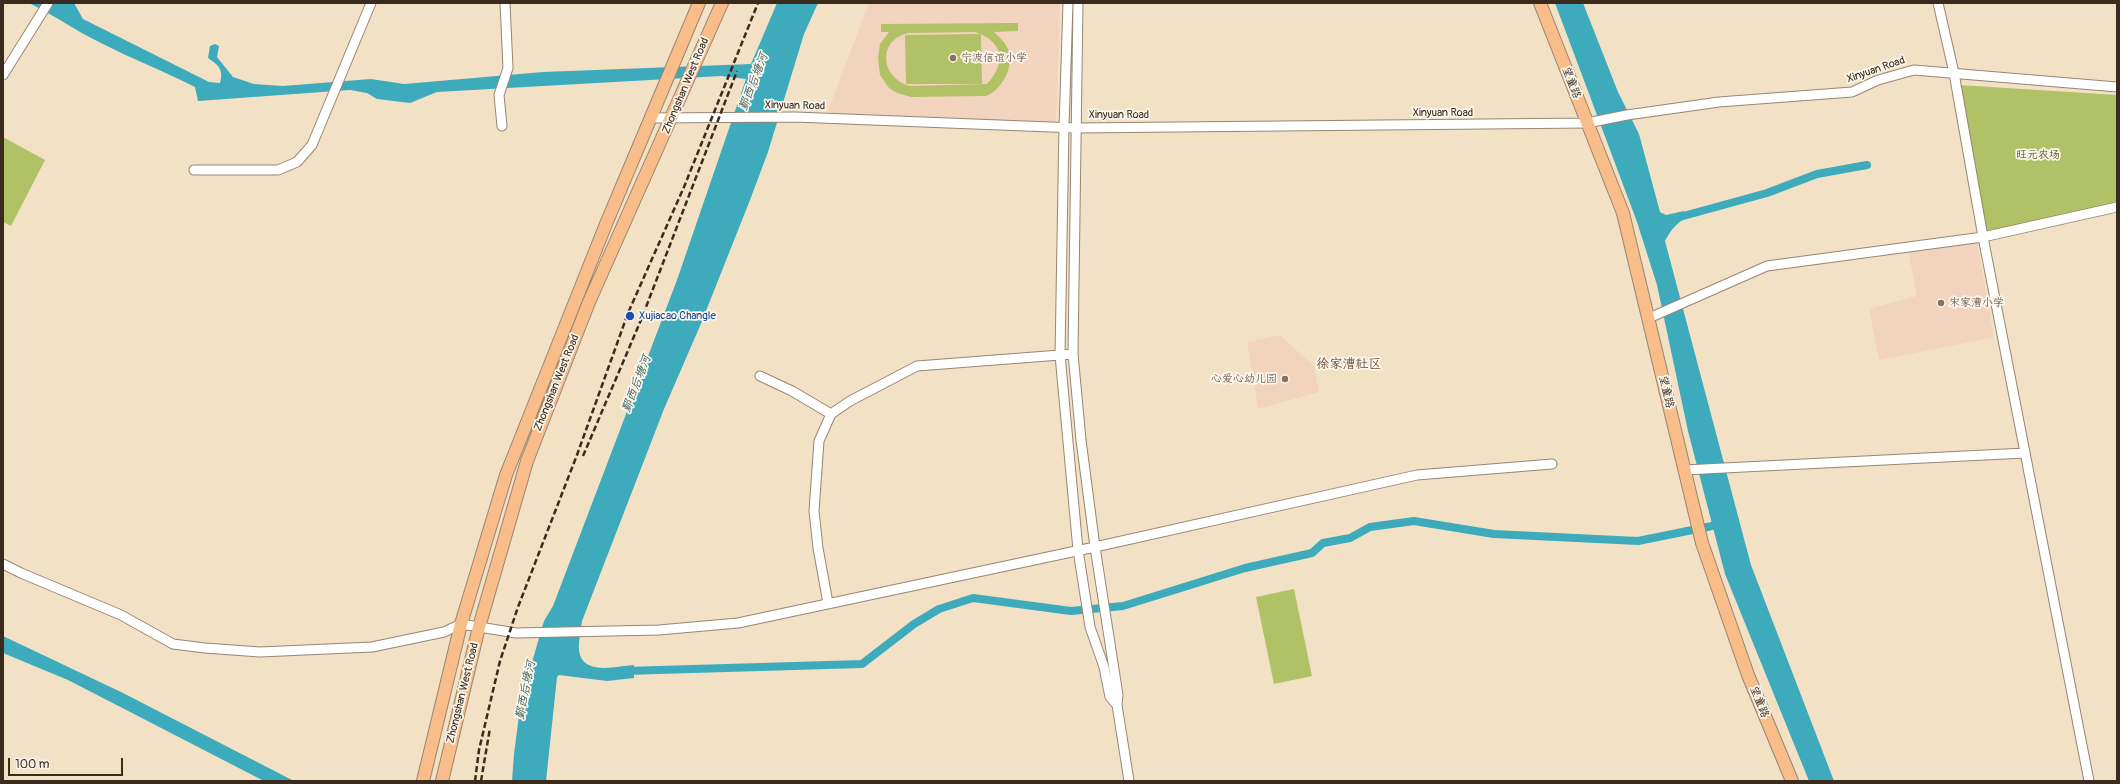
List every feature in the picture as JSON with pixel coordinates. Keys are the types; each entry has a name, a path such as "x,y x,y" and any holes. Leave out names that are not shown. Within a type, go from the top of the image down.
{"main road":[{"name":"Zhongshan West Road","path":"423,781 461,624 506,475 606,224 698,3"},
{"name":"Zhongshan West Road","path":"442,781 479,627 527,460 589,302 722,3"},
{"name":"望童路","path":"1540,3 1591,122 1623,213 1702,543 1748,675 1792,781"}],"street":[{"path":"3,75 48,3"},
{"path":"194,170 278,170 297,162 312,145 371,3"},
{"path":"502,126 499,95 508,68 505,3"},
{"path":"1068,3 1060,355 1078,550 1090,627 1104,667 1110,697 1117,706"},
{"path":"1078,3 1073,354 1081,440 1095,547 1118,694 1117,706 1129,781"},
{"path":"1938,3 1954,73 1983,236 2089,781"},
{"name":"Xinyuan Road","path":"651,118 795,117 1076,128 1591,122 1627,115 1718,102 1852,92 1878,80 1914,70 2117,88"},
{"path":"1649,318 1767,266 1983,236 2117,207"},
{"path":"828,604 818,548 814,510 819,441 831,414 850,401 918,366 1073,354"},
{"path":"760,376 792,391 831,414"},
{"path":"1684,470 2025,453"},
{"path":"3,564 121,615 173,644 205,648 260,652 372,647 444,632 461,624 516,633 588,633 659,630 738,623 1095,547 1418,475 1552,464"}],"shaded area":[{"name":"宁波信谊小学","path":"869,3 1060,3 1056,123 827,113"},
{"name":"宋家漕小学","path":"1977,242 1994,337 1879,360 1869,309 1917,296 1908,250"},
{"name":"心爱心幼儿园","path":"1280,335 1314,366 1319,392 1258,409 1247,342"}],"green space":[{"path":"1018,23 1018,31 994,32 1007,46 1010,56 1010,63 1006,77 992,93 986,96 911,97 897,93 889,88 880,75 878,58 880,44 889,32 881,32 881,24","holes":["975,32 980,34 905,35 906,84 982,84 981,34 995,45 1000,57 997,70 987,84 910,86 900,82 888,68 886,59 887,51 891,43 898,37 908,33"]},
{"name":"旺元农场","path":"1959,85 2117,95 2117,203 1985,234"},
{"path":"3,137 45,160 11,226 3,222"},
{"path":"1294,589 1312,676 1274,684 1256,597"}],"water":[{"name":"鄞西后塘河","path":"29,3 74,3 83,19 209,82 220,83 221,78 221,71 215,63 208,58 210,46 215,44 219,46 217,57 233,77 254,84 283,86 371,79 404,84 543,72 751,64 777,3 818,3 804,34 768,152 750,200 700,326 664,409 582,621 579,647 580,655 583,661 589,665 604,668 634,665 634,678 607,681 559,675 557,677 546,781 512,781 521,700 544,621 553,606 677,280 746,79 721,76 437,92 410,103 377,99 367,93 350,90 198,101 195,87 92,38"},
{"path":"1555,3 1583,3 1618,92 1639,134 1660,212 1666,215 1684,211 1687,218 1671,231 1665,241 1751,565 1834,781 1809,781 1725,574 1688,431 1657,285 1637,222"},
{"path":"3,636 123,693 294,781 264,781 68,680 3,653"}],"waterway":[{"path":"1676,218 1767,193 1817,174 1867,165"},
{"path":"625,671 862,664 914,624 939,609 973,598 1071,611 1123,606 1245,568 1312,553 1323,543 1350,538 1370,527 1414,521 1494,534 1638,541 1722,524"}],"railway":[{"path":"475,781 479,750 500,661 518,607 577,455 628,313 684,187 758,3"},
{"path":"583,456 641,320 737,71"},
{"path":"481,781 490,728"}],"place":[{"name":"宁波信谊小学","path":"953,58"},
{"name":"宋家漕小学","path":"1941,303"},
{"name":"Xujiacao Changle","path":"630,316"},
{"name":"心爱心幼儿园","path":"1285,379"}],"district":[{"name":"徐家漕社区","path":"1349,365"}]}
